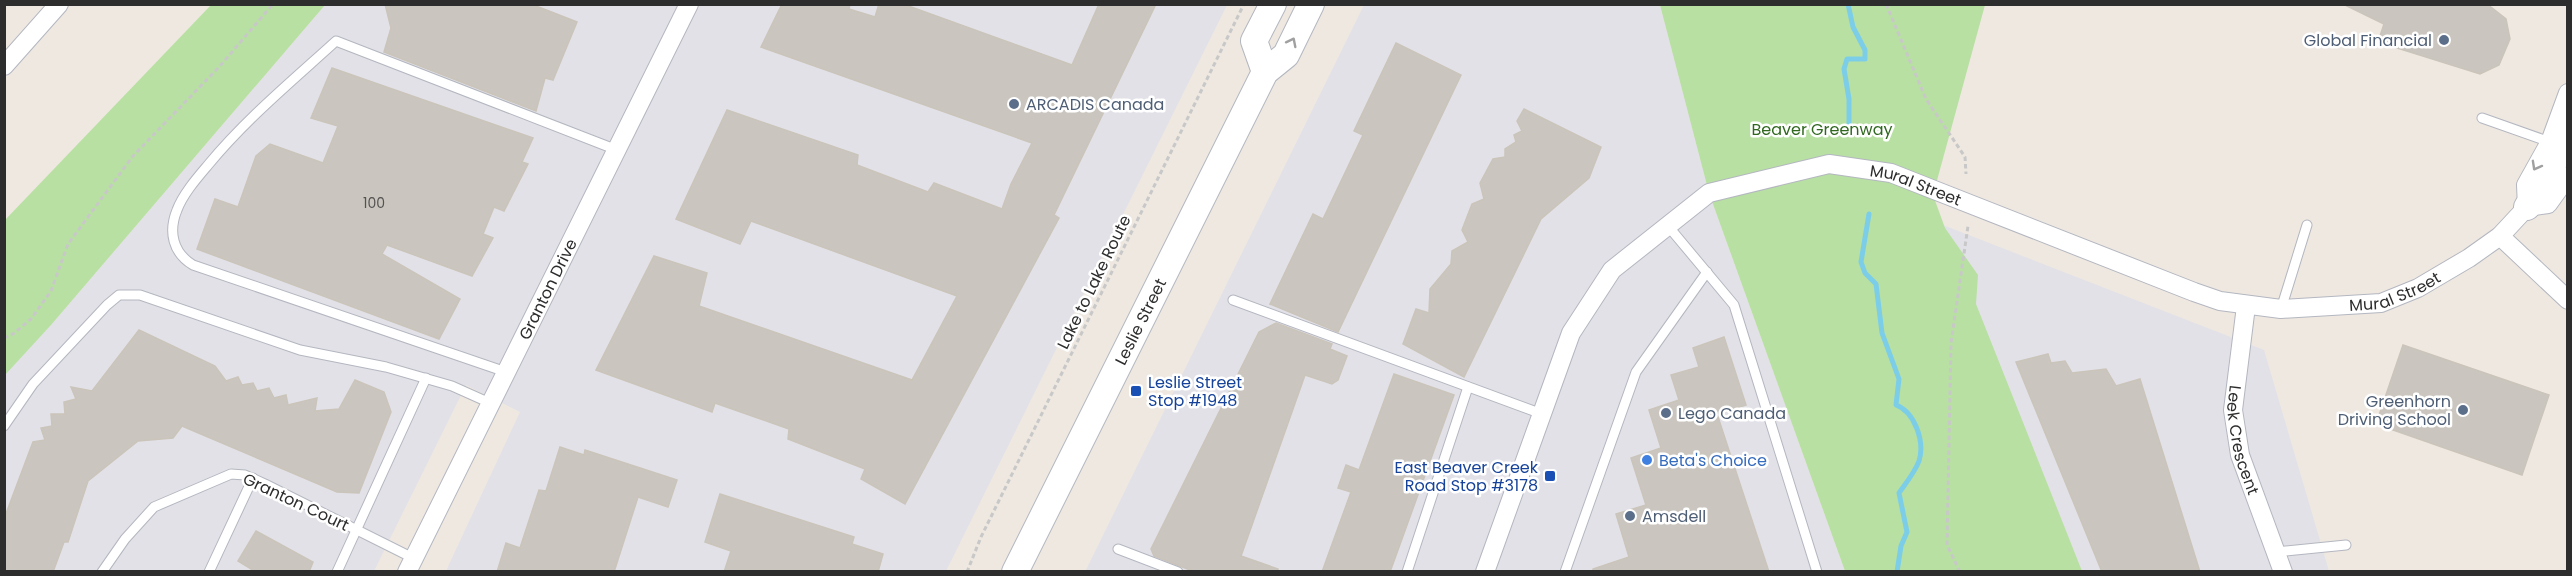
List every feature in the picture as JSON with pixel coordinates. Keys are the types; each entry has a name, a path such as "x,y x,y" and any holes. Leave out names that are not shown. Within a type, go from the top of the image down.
{"main road":[{"path":"1265,72 1254,41 1273,4"},
{"name":"Leslie Street","path":"1015,572 1265,72 1286,56 1311,4"},
{"path":"2528,207 2544,182 2559,137"}],"street":[{"path":"4,66 59,4"},
{"name":"Granton Drive","path":"410,565 689,4"},
{"path":"2559,137 2568,93"},
{"name":"Mural Street","path":"1485,572 1571,333 1612,270 1709,193 1829,164 1891,173 2194,292 2220,301 2281,309 2381,303 2418,288 2469,258 2500,236 2528,207 2548,204 2568,176"},
{"path":"2500,236 2568,300"},
{"name":"Leek Crescent","path":"2246,306 2233,410 2240,455 2283,572"}],"lane":[{"path":"506,372 193,265 182,259 173,243 173,223 177,208 195,180 232,135 336,41 617,150"},
{"path":"2482,118 2559,137"},
{"path":"2281,309 2307,225"},
{"path":"1668,226 1734,305 1817,572"},
{"path":"1564,572 1636,372 1707,272"},
{"path":"4,426 33,384 119,295 140,295 300,350 426,378 452,386 490,403"},
{"path":"1233,300 1542,414"},
{"path":"337,572 426,378"},
{"path":"1407,572 1468,387"},
{"name":"Granton Court","path":"102,572 125,539 154,507 231,474 253,478 357,530 410,565"},
{"path":"209,572 253,478"},
{"path":"2276,552 2346,545"},
{"path":"1118,549 1179,572"}],"path":[{"path":"4,338 14,334 32,319 51,291 68,244 134,156 220,66 273,4"},
{"name":"Lake to Lake Route","path":"967,572 981,537 1244,4"},
{"path":"1886,4 1926,99 1965,157 1966,174"},
{"path":"1960,572 1947,545 1950,343 1968,226"}],"shaded area":[{"path":"325,5 1227,5 946,571 446,571 520,412 466,385 374,571 5,571 4,375 51,325"},
{"path":"1364,5 1660,5 1709,193 1845,571 1085,572"},
{"path":"1943,225 2264,350 2329,571 2082,571"}],"green space":[{"path":"211,5 325,5 51,325 5,375 5,220"},
{"name":"Beaver Greenway","path":"1660,5 1985,5 1933,195 1945,228 1978,275 1976,304 2082,571 1845,571 1709,193"}],"building":[{"path":"385,4 531,4 577,22 553,80 545,78 536,111 384,52 391,28"},
{"path":"782,4 850,4 849,9 875,17 879,4 903,4 1072,65 1099,4 1156,4 1054,215 1059,218 905,504 861,479 865,469 788,439 789,429 715,403 712,412 596,370 654,256 707,273 699,306 912,380 957,296 751,221 740,244 676,219 727,110 858,155 857,165 928,192 934,183 1002,209 1011,184 1032,143 761,47"},
{"name":"Global Financial","path":"2343,4 2487,4 2506,19 2510,39 2499,65 2480,74 2378,42 2384,24"},
{"path":"1396,43 1461,75 1338,332 1270,304 1313,214 1323,219 1363,135 1354,131"},
{"path":"332,68 533,138 522,162 528,164 504,211 494,207 483,234 493,238 472,276 387,245 382,254 460,299 439,339 197,249 215,199 238,207 256,156 270,144 323,163 338,126 311,118"},
{"path":"1524,109 1601,147 1589,178 1541,219 1464,377 1403,344 1416,309 1429,313 1430,289 1451,264 1452,251 1468,242 1462,230 1472,204 1484,199 1480,183 1493,159 1505,157 1505,149 1516,142 1514,135 1522,131 1517,121"},
{"path":"1276,323 1332,344 1330,349 1347,356 1338,380 1332,384 1305,375 1241,556 1278,569 1278,572 1195,572 1154,556 1151,549 1259,332"},
{"path":"139,330 215,366 226,381 238,377 242,385 253,383 257,391 269,388 274,398 286,395 288,405 317,398 315,411 339,409 355,380 384,392 391,412 359,493 337,492 182,426 173,438 138,441 88,481 68,542 64,542 53,572 4,572 4,519 33,442 45,440 41,428 52,426 51,414 65,414 64,402 76,399 71,387 92,391"},
{"path":"1724,337 1746,405 1717,414 1769,572 1593,572 1593,569 1629,557 1616,514 1646,505 1631,458 1661,448 1649,410 1679,400 1671,375 1699,367 1693,348"},
{"name":"Greenhorn Driving School","path":"2403,345 2549,395 2522,475 2376,424"},
{"path":"2048,354 2051,363 2065,361 2072,373 2106,369 2116,386 2140,379 2200,572 2102,572 2016,362"},
{"path":"1394,374 1454,395 1390,572 1322,572 1351,492 1338,488 1346,465 1359,470"},
{"path":"560,447 584,455 585,450 677,480 668,507 638,497 614,572 497,572 506,543 520,548 539,490 546,491"},
{"path":"720,494 854,537 852,544 883,554 878,572 724,572 731,551 705,542"},
{"path":"256,531 313,562 309,572 256,572 238,561"}],"waterway":[{"path":"1848,4 1853,27 1865,50 1865,59 1847,59 1844,69 1849,99 1849,128"},
{"path":"1869,214 1861,262 1865,273 1876,284 1882,333 1899,379 1896,405 1903,409 1913,421 1921,445 1919,461 1899,493 1907,532 1901,546 1897,572"}],"place":[{"name":"Global Financial","path":"2444,40"},
{"name":"ARCADIS Canada","path":"1014,104"},
{"name":"Leslie Street Stop #1948","path":"1136,391"},
{"name":"Greenhorn Driving School","path":"2463,410"},
{"name":"Lego Canada","path":"1666,413"},
{"name":"Beta's Choice","path":"1647,460"},
{"name":"East Beaver Creek Road Stop #3178","path":"1550,476"},
{"name":"Amsdell","path":"1630,516"}]}
